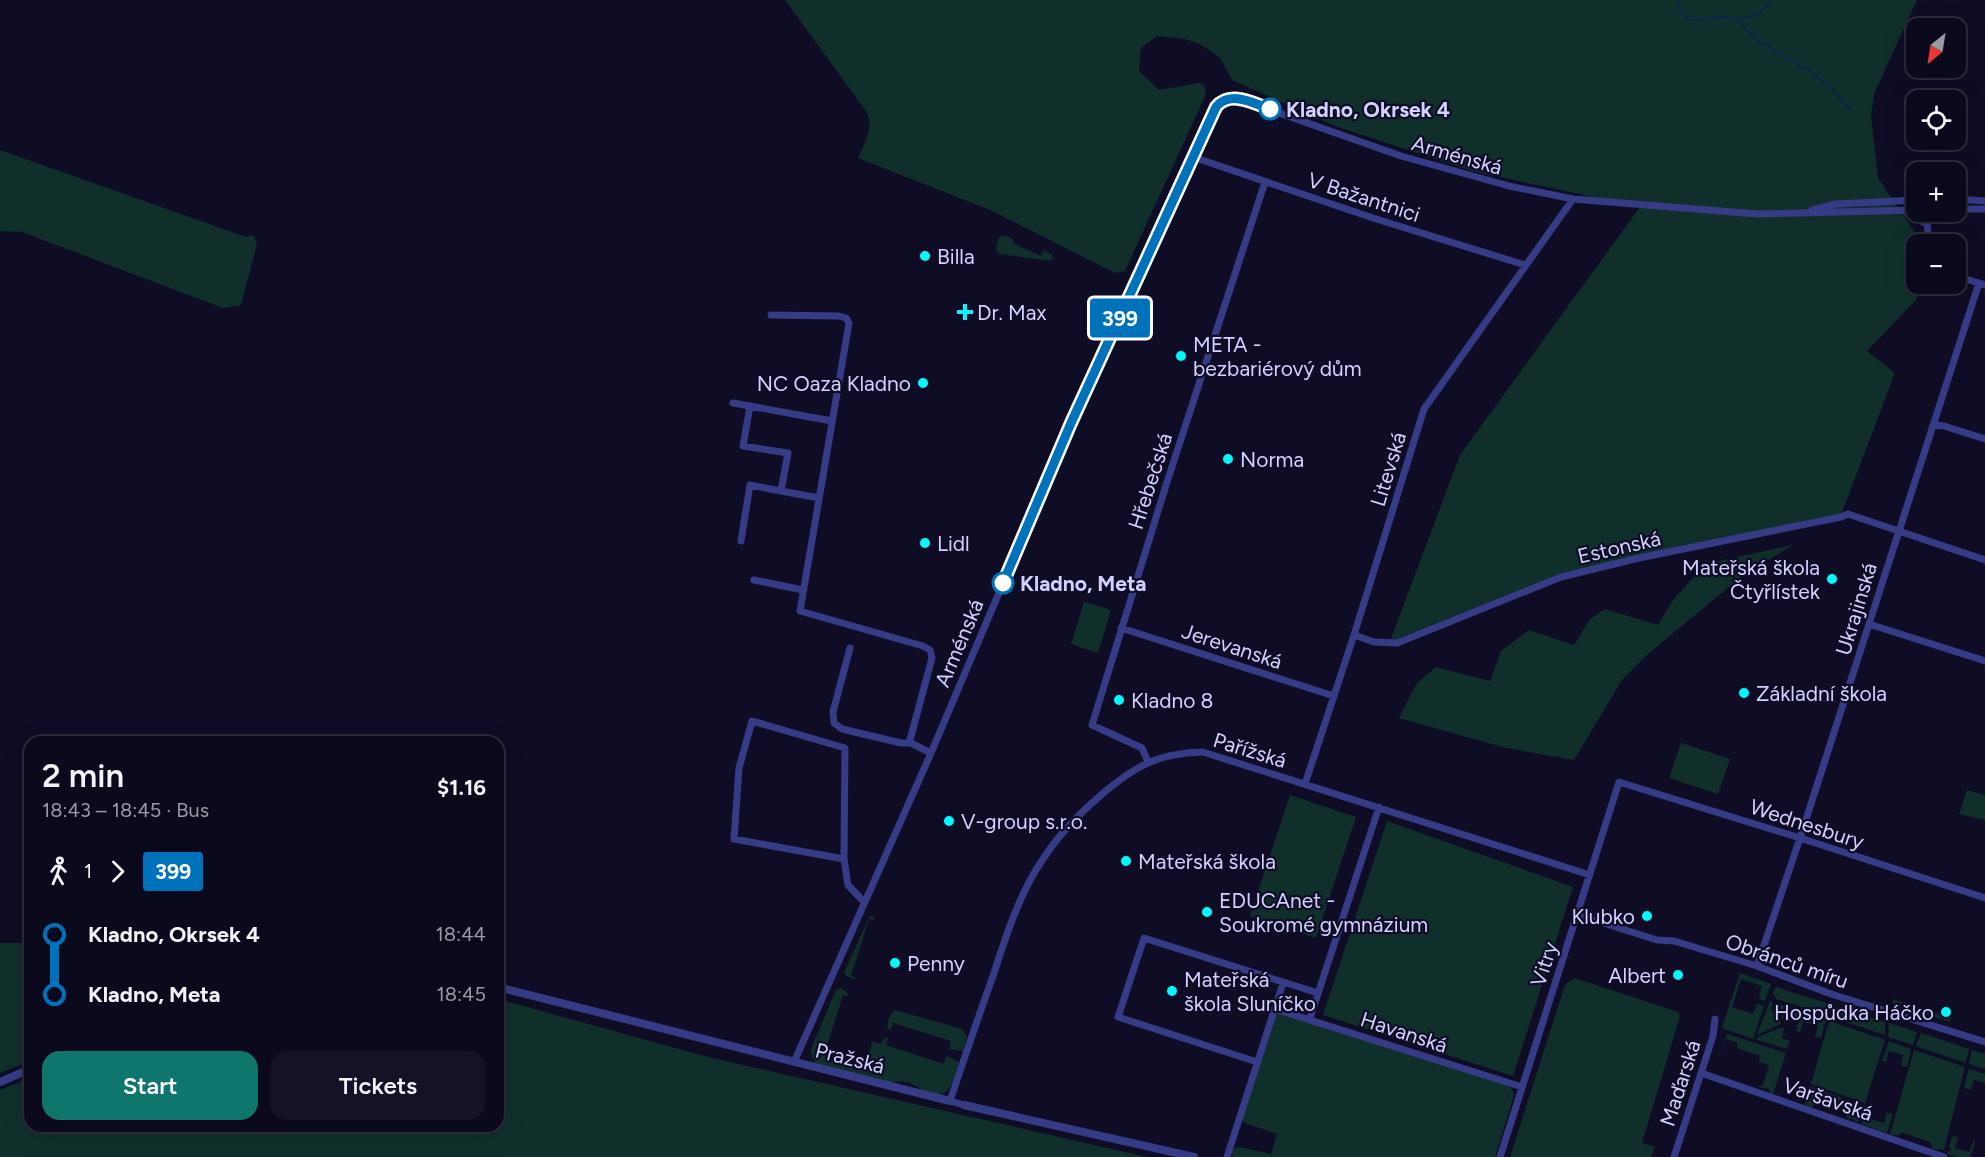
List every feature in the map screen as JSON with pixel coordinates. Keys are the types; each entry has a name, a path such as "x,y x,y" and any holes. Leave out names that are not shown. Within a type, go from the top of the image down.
{"street":[{"name":"Arménská","path":"794,1062 931,753 1071,423 1216,107 1224,100 1232,98 1251,102 1380,149 1478,179 1574,199 1757,214 1906,210"},
{"name":"V Bažantnici","path":"1193,157 1373,218 1525,265"},
{"name":"Hřebečská","path":"1148,762 1142,747 1092,725 1170,471 1265,182"},
{"name":"Litevská","path":"1305,784 1424,409 1574,199"},
{"path":"1795,214 1836,204 1906,200"},
{"path":"1966,200 1985,203"},
{"path":"1966,204 1985,203"},
{"path":"1966,209 1985,209"},
{"path":"1816,213 1912,214 1925,223 1927,234"},
{"name":"Ukrajinská","path":"1757,966 1933,425 1982,284 1966,279"},
{"path":"771,315 839,316 846,318 849,323 800,611 923,646 930,650 932,658 910,743"},
{"path":"733,403 832,421"},
{"path":"750,406 743,446 788,453 781,491"},
{"path":"1933,425 1944,426 1985,439"},
{"path":"741,541 750,485 819,498"},
{"name":"Estonská","path":"1354,635 1374,642 1397,643 1561,578 1639,558 1848,514 1985,560"},
{"path":"754,580 803,590"},
{"path":"1869,624 1985,661"},
{"name":"Jerevanská","path":"1121,627 1334,696"},
{"path":"850,648 833,712 834,723 842,729 901,743 910,743 931,753"},
{"path":"844,859 734,839 739,768 752,721 845,748 844,859 848,885 864,902"},
{"name":"Pařížská","path":"950,1101 1007,932 1020,899 1042,859 1076,817 1114,784 1148,762 1179,752 1203,752 1590,875"},
{"name":"Wednesbury","path":"1619,782 1985,898"},
{"name":"Vitry","path":"1500,1157 1619,782"},
{"path":"1310,1018 1379,807"},
{"name":"Obránců míru","path":"1578,915 1657,940 1674,941 1757,966 1832,994 1985,1042"},
{"path":"1257,1062 1118,1017 1144,938 1318,993"},
{"path":"1227,1157 1283,983"},
{"name":"Pražská","path":"504,988 964,1105 1194,1157"},
{"name":"Havanská","path":"1275,1009 1310,1018 1522,1088"},
{"name":"Maďarská","path":"1674,1157 1713,1036 1715,1019"},
{"path":"0,1082 24,1072"},
{"name":"Varšavská","path":"1701,1072 1944,1157"}],"green space":[{"path":"785,0 1917,0 1909,18 1906,18 1906,24 1874,94 1871,116 1878,178 1916,234 1906,234 1906,294 1917,294 1917,299 1867,351 1895,373 1841,515 1562,573 1391,641 1460,455 1640,207 1472,171 1335,126 1232,80 1220,58 1200,44 1185,39 1157,36 1141,48 1139,71 1159,90 1199,83 1204,85 1206,94 1125,271 1115,273 990,210 858,158 869,129 869,117"},
{"path":"0,150 246,237 253,235 257,244 241,305 223,308 22,232 0,231"},
{"path":"1002,236 1014,240 1013,243 1041,256 1044,250 1052,255 1053,259 1050,261 1000,254 996,250 998,238"},
{"path":"1793,545 1741,577 1649,653 1622,680 1574,760 1506,748 1399,718 1417,683 1436,667 1490,681 1501,651 1529,630 1574,645 1590,619 1605,609 1658,625 1673,600 1705,564"},
{"path":"1084,602 1111,610 1098,653 1071,644"},
{"path":"1681,743 1730,759 1718,794 1669,778"},
{"path":"1967,790 1985,795 1985,820 1959,814"},
{"path":"1290,795 1356,817 1316,938 1250,916"},
{"path":"1387,821 1573,887 1513,1076 1323,1015"},
{"path":"870,916 875,920 869,919 851,976 857,978 853,979 846,976 844,972"},
{"path":"0,943 24,943 24,1063 0,1073"},
{"path":"1740,973 1771,984 1765,1001 1759,999 1762,986 1741,979 1732,1007 1753,1014 1757,1004 1764,1006 1753,1039 1722,1028"},
{"path":"1575,978 1678,1012 1680,1016 1642,1143 1655,1147 1651,1157 1510,1157 1564,988 1569,981"},
{"path":"1776,987 1830,1004 1828,1015 1776,999 1773,993"},
{"path":"841,988 847,992 848,996 843,995 825,1052 831,1055 830,1061 857,1069 859,1063 865,1064 873,1041 881,1044 885,1037 888,1038 886,1045 944,1064 946,1056 959,1062 954,1080 946,1092 934,1095 909,1083 884,1082 820,1066 815,1062 812,1046 836,990"},
{"path":"1893,999 1951,1018 1950,1022 1893,1004"},
{"path":"504,1001 708,1057 1147,1157 0,1157 0,1090 24,1080 24,1132 504,1132"},
{"path":"1770,1001 1773,1002 1771,1011 1778,1013 1781,1024 1757,1035"},
{"path":"1777,1003 1798,1011 1797,1018 1785,1023"},
{"path":"1833,1006 1885,1022 1885,1035 1831,1017"},
{"path":"895,1010 962,1029 967,1037 963,1051 949,1049 951,1041 893,1023 891,1030 888,1029 889,1018"},
{"path":"1286,1014 1505,1084 1512,1089 1514,1095 1495,1157 1233,1157 1231,1152 1239,1147 1271,1154 1277,1134 1242,1120 1274,1017"},
{"path":"1811,1015 1826,1020 1821,1038 1815,1037 1818,1026 1803,1022 1800,1032 1796,1031 1799,1020"},
{"path":"1829,1021 1885,1040 1865,1103 1811,1084"},
{"path":"1889,1023 1917,1032 1913,1045 1888,1037"},
{"path":"1782,1027 1784,1029 1782,1038 1790,1041 1787,1049 1756,1038"},
{"path":"1921,1033 1969,1049 1966,1063 1916,1046"},
{"path":"1727,1034 1786,1053 1773,1094 1769,1092 1769,1089 1757,1087 1763,1085 1769,1065 1759,1062 1760,1056 1737,1048 1738,1043 1726,1039 1717,1064"},
{"path":"1889,1041 1911,1049 1907,1067 1901,1066 1903,1055 1889,1051 1886,1062 1882,1061"},
{"path":"1914,1050 1965,1067 1944,1150 1933,1149 1930,1142 1903,1133 1897,1136 1890,1134"},
{"path":"1972,1050 1985,1054 1985,1069 1969,1064"},
{"path":"1969,1069 1985,1074 1985,1083 1974,1080 1971,1090 1964,1088"},
{"path":"1810,1086 1864,1106 1858,1123 1851,1118 1848,1120 1845,1112 1819,1103 1812,1107 1805,1105"},
{"path":"1867,1107 1872,1109 1870,1119 1884,1123 1887,1113 1893,1114 1887,1133 1862,1124"},
{"path":"1952,1136 1958,1137 1955,1148 1969,1152 1973,1141 1975,1142 1970,1157 1947,1154 1951,1151 1949,1147"}],"waterway":[{"path":"1678,0 1681,12 1686,18 1702,20 1720,17 1738,21 1752,36 1817,76 1850,108"},
{"path":"1738,20 1758,14 1774,0"}],"bus line":[{"name":"399","path":"1003,583 1071,423 1209,119 1220,102 1232,98 1270,109"}],"place":[{"name":"Kladno, Okrsek 4","path":"1270,109"},
{"name":"Billa","path":"925,256"},
{"name":"Dr. Max","path":"965,312"},
{"name":"META - bezbariérový dům","path":"1181,356"},
{"name":"NC Oaza Kladno","path":"923,383"},
{"name":"Norma","path":"1228,459"},
{"name":"Lidl","path":"925,543"},
{"name":"Mateřská škola Čtyřlístek","path":"1832,579"},
{"name":"Kladno, Meta","path":"1003,583"},
{"name":"Základní škola","path":"1744,693"},
{"name":"Kladno 8","path":"1119,700"},
{"name":"V-group s.r.o.","path":"949,821"},
{"name":"Mateřská škola","path":"1126,861"},
{"name":"EDUCAnet - Soukromé gymnázium","path":"1207,912"},
{"name":"Klubko","path":"1647,916"},
{"name":"Penny","path":"895,963"},
{"name":"Albert","path":"1678,975"},
{"name":"Mateřská škola Sluníčko","path":"1172,991"},
{"name":"Hospůdka Háčko","path":"1946,1012"}]}
